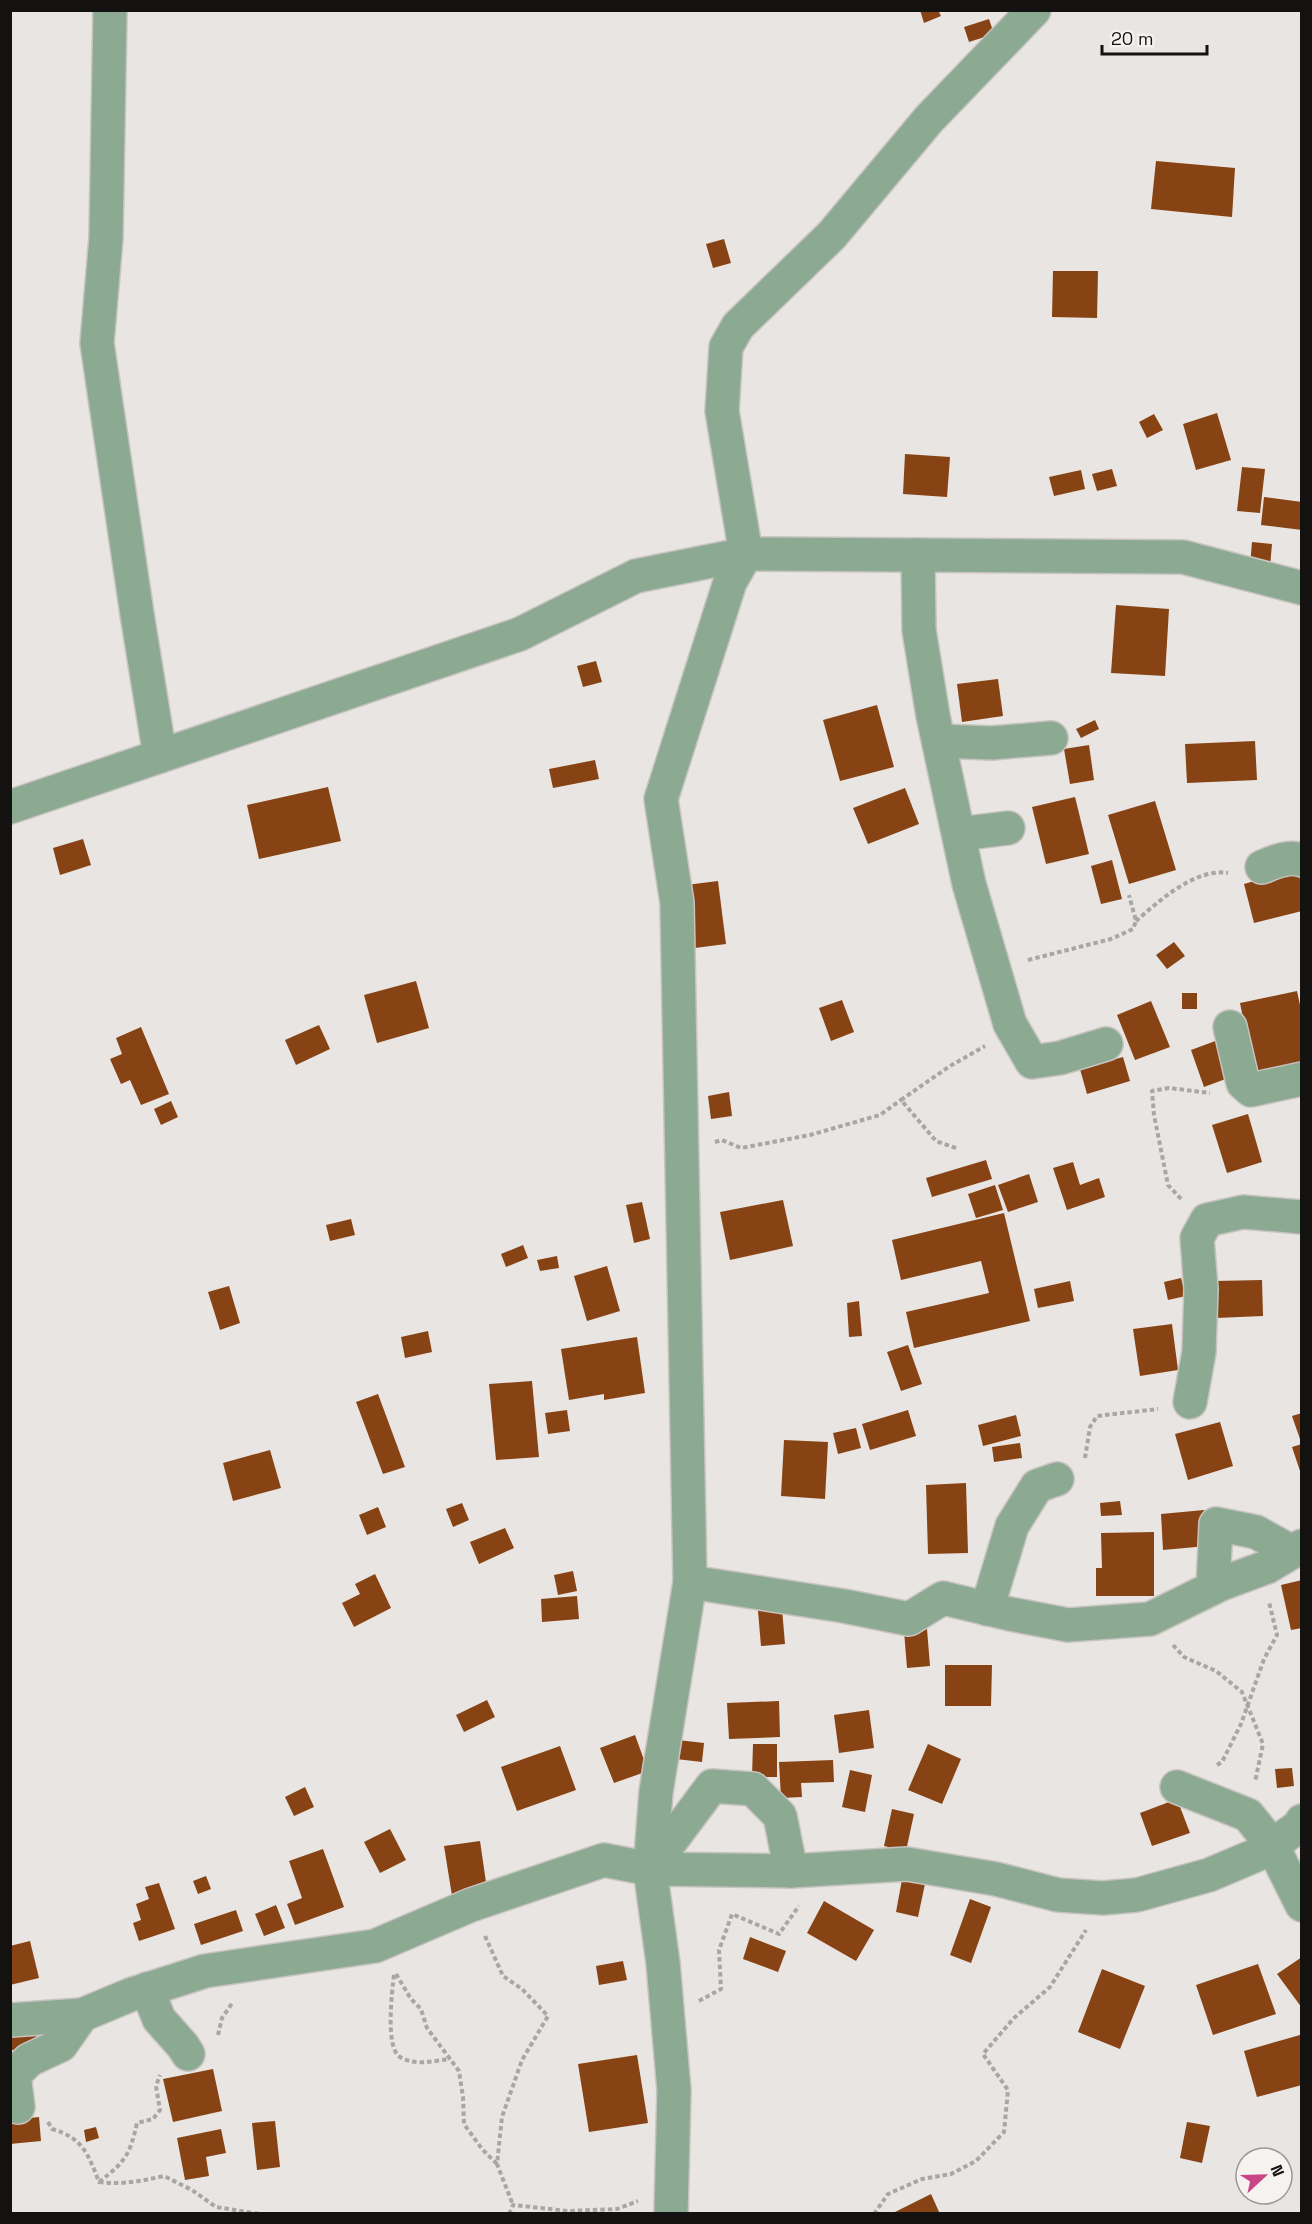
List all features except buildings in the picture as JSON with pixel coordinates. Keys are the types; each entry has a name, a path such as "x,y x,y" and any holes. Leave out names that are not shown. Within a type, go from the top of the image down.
{"street":[{"path":"110,10 106,238 97,343 160,756"},
{"path":"671,2200 674,2090 663,1964 650,1869 656,1792 690,1582 677,903 661,799 730,582 746,554 722,411 726,347 738,327 832,235 929,119 1039,11"},
{"path":"10,807 520,634 636,576 746,554 1183,557 1302,588"},
{"path":"918,555 919,630 939,741 969,884 1010,1024 1032,1062 1060,1058 1106,1044"},
{"path":"939,741 992,743 1051,738"},
{"path":"958,834 1008,828"},
{"path":"1262,867 1284,859 1302,860"},
{"path":"1230,1027 1243,1083 1251,1090 1302,1079"},
{"path":"1190,1402 1199,1352 1201,1289 1197,1238 1207,1220 1243,1212 1302,1217"},
{"path":"987,1609 1012,1526 1037,1486 1057,1479"},
{"path":"1213,1588 1216,1524 1256,1532 1297,1549"},
{"path":"690,1582 844,1606 909,1619 943,1599 1068,1625 1150,1619 1213,1588 1267,1567 1297,1549"},
{"path":"650,1869 712,1786 753,1789 780,1816 791,1871"},
{"path":"1177,1787 1248,1815 1272,1845 1302,1905"},
{"path":"10,2020 82,2015 147,1989 205,1971 375,1946 471,1905 604,1860 650,1869 791,1871 907,1864 996,1879 1058,1895 1103,1898 1137,1895 1209,1875 1261,1852 1298,1827 1302,1821"},
{"path":"147,1989 159,2019 188,2054"},
{"path":"18,2107 14,2074 29,2060 60,2045 82,2015"}],"path":[{"path":"1136,921 1164,898 1205,874 1220,872 1237,874 1262,867"},
{"path":"992,957 1015,962 1111,939 1134,929 1136,921 1129,895"},
{"path":"682,1147 705,1146 722,1140 741,1148 810,1135 880,1115 950,1066 992,1042 1010,1024"},
{"path":"1207,1220 1182,1200 1168,1185 1154,1115 1152,1091 1169,1088 1231,1094 1251,1090"},
{"path":"901,1100 936,1141 956,1148"},
{"path":"1057,1479 1084,1462 1090,1427 1096,1416 1157,1409 1190,1402"},
{"path":"1150,1619 1184,1657 1216,1671 1242,1692 1263,1744 1248,1815"},
{"path":"1177,1787 1222,1762 1241,1724 1264,1659 1277,1635"},
{"path":"668,2020 721,1989 719,1950 732,1914 779,1934 799,1908 791,1871"},
{"path":"874,2214 888,2194 922,2179 951,2174 976,2161 1004,2132 1008,2090 983,2054 1014,2018 1050,1987 1083,1937 1103,1898"},
{"path":"471,1905 503,1976 522,1989 548,2016 522,2060 502,2116 497,2164"},
{"path":"99,2182 115,2170 132,2150 137,2123 153,2120 160,2110 156,2086 160,2073 188,2054 214,2048 222,2018 249,1982 249,1965"},
{"path":"451,2058 421,2063 399,2056 394,2050 390,2011 394,1971 411,2000 421,2009 427,2028 451,2058 459,2071 464,2124 482,2149 497,2164 513,2205 509,2214"},
{"path":"18,2107 41,2109 51,2129 69,2134 87,2152 99,2182"},
{"path":"99,2182 113,2184 138,2182 164,2176 192,2190 216,2207 260,2214"},
{"path":"513,2205 568,2211 617,2209 671,2200"}]}
